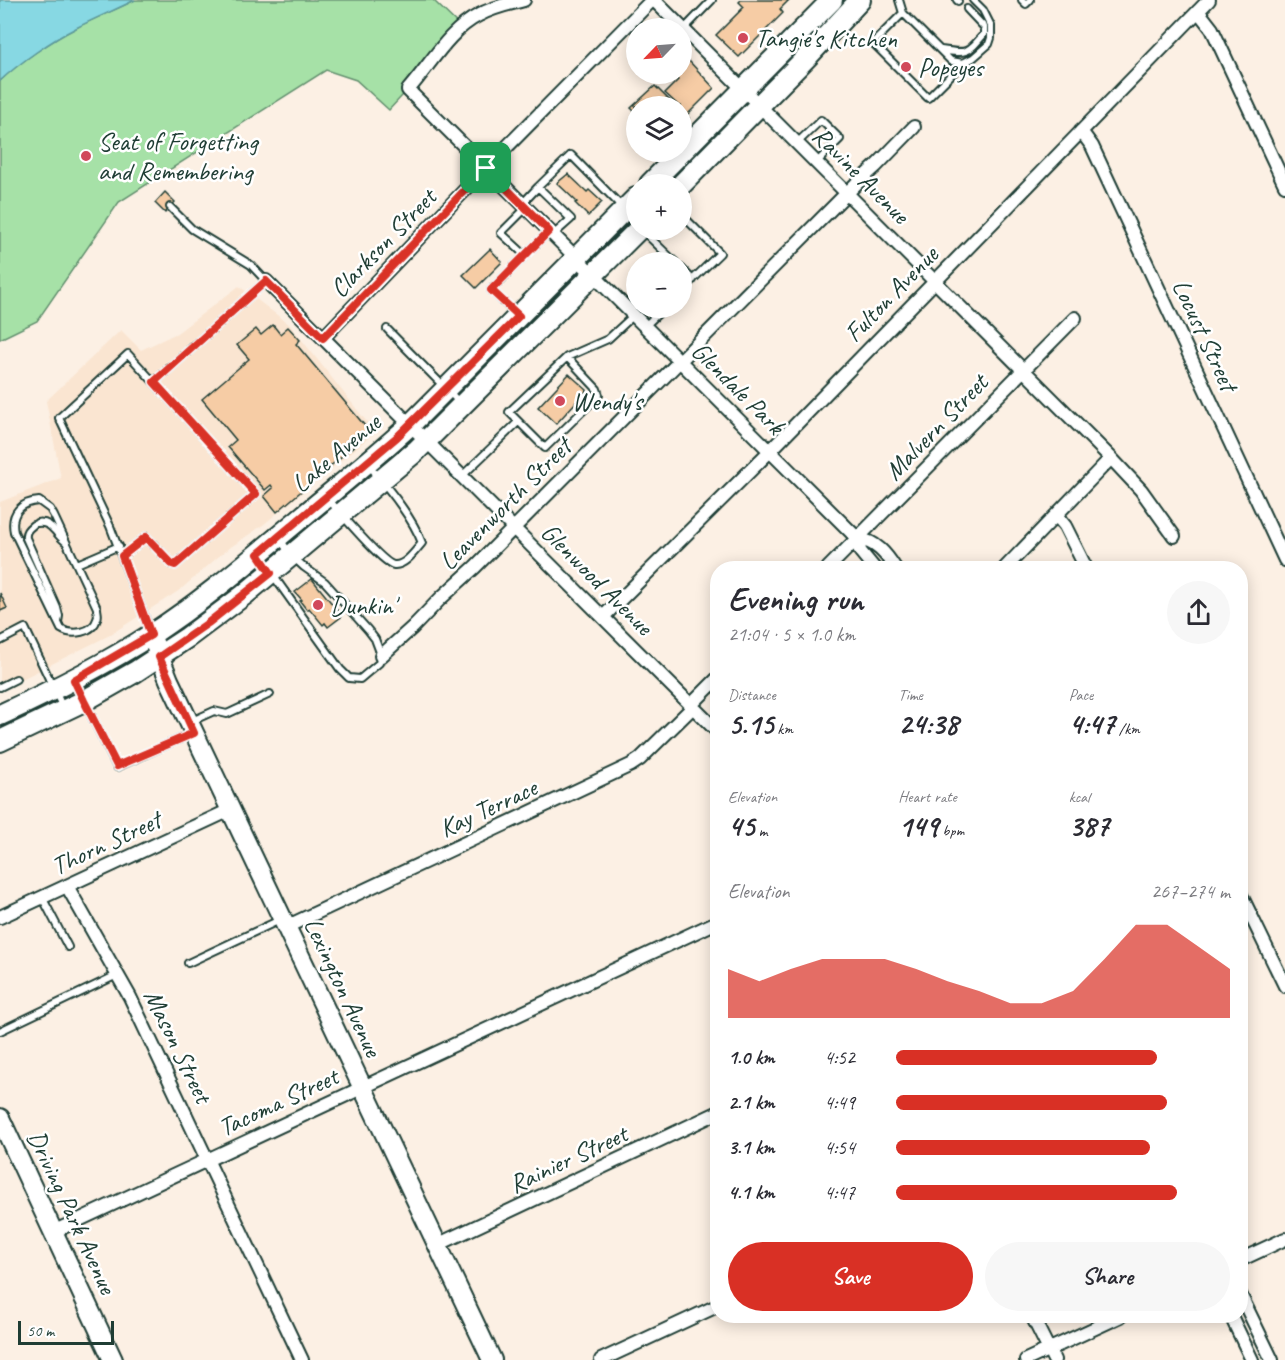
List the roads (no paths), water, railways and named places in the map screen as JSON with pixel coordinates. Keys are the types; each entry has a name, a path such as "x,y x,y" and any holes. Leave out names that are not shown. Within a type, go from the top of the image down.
{"main road":[{"path":"661,174 831,0"},
{"path":"692,174 860,0"},
{"name":"Lake Avenue","path":"0,715 74,680 151,635 258,554 410,425 577,258 626,215"},
{"name":"Lake Avenue","path":"0,741 84,701 135,672 208,623 271,573 426,441 630,240"},
{"name":"Lexington Avenue","path":"151,635 191,728 492,1360"},
{"name":"Driving Park Avenue","path":"0,1118 113,1360"}],"street":[{"name":"Glendale Park","path":"524,0 486,12 461,27 408,90 626,307"},
{"name":"Ravine Avenue","path":"653,0 672,18"},
{"name":"Clarkson Street","path":"323,338 486,168 653,0"},
{"name":"Fulton Avenue","path":"603,617 770,451 1209,0"},
{"path":"1198,11 1212,29 1285,185"},
{"name":"Ravine Avenue","path":"692,37 1111,458 1146,496 1174,536"},
{"name":"Leavenworth Street","path":"381,656 475,567 914,127"},
{"name":"Locust Street","path":"1081,131 1092,146 1285,560"},
{"name":"Glenwood Avenue","path":"266,281 710,724"},
{"name":"Glendale Park","path":"637,318 858,539 876,545 890,561"},
{"name":"Malvern Street","path":"835,561 1075,318"},
{"path":"1012,561 1111,458"},
{"path":"1056,515 1068,531 1083,561"},
{"name":"Glendale Park","path":"858,539 860,551 868,561"},
{"path":"692,706 710,687"},
{"name":"Kay Terrace","path":"284,923 627,768 640,759 692,706"},
{"name":"Thorn Street","path":"0,917 230,810"},
{"name":"Mason Street","path":"66,886 134,1006 302,1360"},
{"path":"1248,910 1285,986"},
{"name":"Tacoma Street","path":"53,1232 710,925"},
{"name":"Rainier Street","path":"437,1245 710,1116"},
{"path":"1248,1256 1285,1239"},
{"path":"601,1360 710,1309"},
{"path":"1248,1310 1272,1360"},
{"path":"1035,1323 1051,1355"},
{"path":"1026,1360 1051,1355 1108,1323"},
{"path":"1234,1323 1252,1360"}],"lane":[{"path":"692,21 712,0"},
{"path":"899,0 903,13 951,61 963,63"},
{"path":"903,13 873,43 928,98 963,63 973,58 989,44 991,26 983,10 973,0"},
{"path":"1022,0 1026,4 1030,0"},
{"path":"940,50 959,53 971,49 984,34 984,27 967,9"},
{"path":"797,143 821,120 840,139 817,162"},
{"path":"525,255 501,233 538,187 571,155 626,205"},
{"path":"519,316 491,290 525,255 571,219 538,187"},
{"path":"154,382 266,281 251,265 192,229 170,207"},
{"path":"692,225 720,253 693,280"},
{"path":"651,240 664,252"},
{"path":"567,357 597,389 599,395 545,448 509,412 567,357 608,339 631,318"},
{"path":"645,326 653,318"},
{"path":"387,328 462,405"},
{"path":"122,556 146,537 175,565 256,494 128,354 59,418 118,546 151,635"},
{"path":"462,476 518,422"},
{"path":"326,497 390,564 396,566 407,560 422,543 398,502 367,463"},
{"path":"39,501 45,504 50,509 77,564 97,608 98,620 89,628 75,634 61,629 57,623 14,532 13,519 19,508 32,502 39,501"},
{"path":"57,623 59,616 57,608 25,534 35,524 42,522 48,524 60,538 67,542"},
{"path":"258,554 340,669 349,678 360,679 379,663 381,656 375,639 325,582 291,555 278,537"},
{"path":"77,564 118,546"},
{"path":"0,641 26,628 64,711"},
{"path":"0,687 16,679"},
{"path":"74,680 117,766 191,728 214,711 227,714 270,694"},
{"path":"42,897 68,947"},
{"path":"188,963 284,923"},
{"path":"0,1031 117,974"}],"water":[{"path":"0,0 135,0 57,39 26,59 0,81"}],"place":[{"name":"Tangie's Kitchen","path":"743,38"},
{"name":"Popeyes","path":"906,67"},
{"name":"Seat of Forgetting and Remembering","path":"86,156"},
{"name":"Wendy's","path":"560,401"},
{"name":"Dunkin'","path":"318,605"}]}
